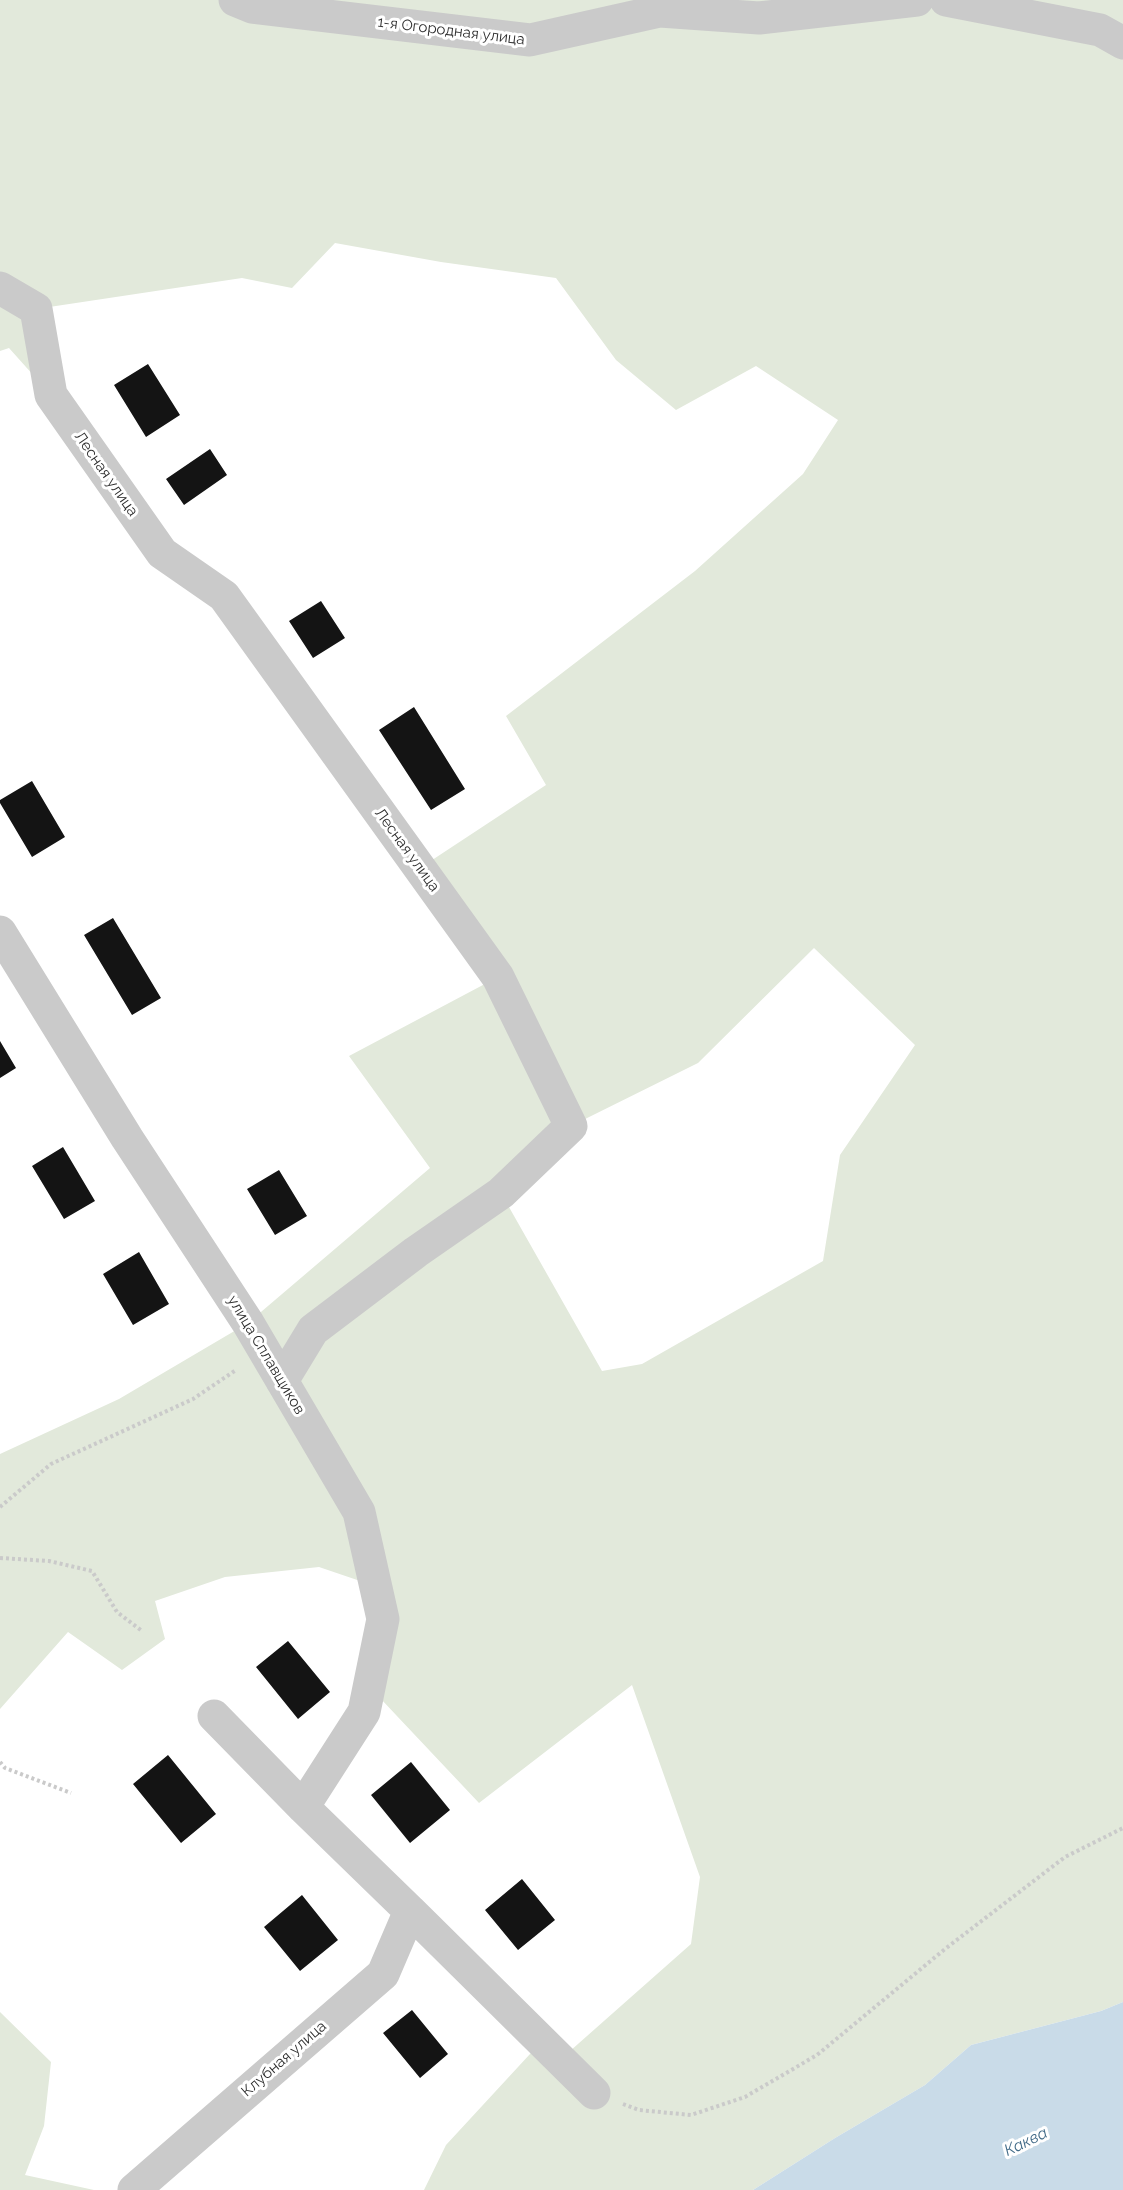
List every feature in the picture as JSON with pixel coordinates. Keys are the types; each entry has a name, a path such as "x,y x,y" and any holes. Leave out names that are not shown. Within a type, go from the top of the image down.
{"street":[{"name":"1-я Огородная улица","path":"234,0 252,7 530,40 660,10 759,18 917,0"},
{"path":"946,0 1100,30 1123,43"},
{"name":"Лесная улица","path":"0,288 36,309 51,395 162,553 224,596 498,977 571,1126 501,1193 416,1252 314,1330 282,1382"},
{"name":"улица Сплавщиков","path":"0,932 127,1138 264,1351 358,1512 383,1619 364,1712 303,1807"},
{"path":"214,1716 303,1807 594,2093"},
{"name":"Клубная улица","path":"134,2190 383,1974 410,1911"}],"path":[{"path":"0,1507 51,1464 193,1399 264,1351"},
{"path":"0,1558 48,1561 92,1571 117,1611 142,1631"},
{"path":"0,1762 4,1768 71,1792"},
{"path":"594,2093 639,2110 691,2115 745,2097 817,2055 945,1949 1065,1857 1123,1828"}],"shaded area":[{"path":"0,0 1123,0 1123,2002 1101,2011 971,2045 925,2085 753,2190 424,2190 446,2145 542,2041 561,2059 691,1944 700,1877 632,1685 479,1803 380,1698 369,1584 319,1567 225,1577 155,1601 165,1639 122,1670 68,1632 0,1709 0,1454 119,1399 248,1323 430,1168 349,1056 498,977 420,868 546,785 506,716 695,571 803,474 838,420 756,366 676,410 616,360 556,278 441,262 335,243 292,288 242,278 36,309 51,395 9,348 0,351","holes":["814,948 915,1045 840,1155 823,1261 642,1364 602,1371 501,1193 571,1126 698,1063"]},
{"path":"0,2012 51,2062 44,2126 25,2175 94,2190 0,2190"}],"water":[{"name":"Каква","path":"1123,2002 1123,2190 753,2190 925,2085 971,2045 1101,2011"}],"building":[{"path":"148,364 180,415 146,437 114,385"},
{"path":"210,449 227,475 184,505 166,479"},
{"path":"321,601 345,638 313,658 289,621"},
{"path":"414,707 465,789 431,810 379,730"},
{"path":"32,781 65,837 32,857 0,800"},
{"path":"113,918 161,998 132,1015 84,935"},
{"path":"0,1041 16,1068 0,1078"},
{"path":"63,1147 95,1201 64,1219 32,1166"},
{"path":"279,1170 307,1216 275,1235 247,1189"},
{"path":"139,1252 169,1304 133,1325 103,1274"},
{"path":"288,1641 330,1692 298,1719 256,1667"},
{"path":"168,1755 216,1814 181,1843 133,1784"},
{"path":"411,1762 450,1810 410,1843 371,1795"},
{"path":"522,1879 555,1920 518,1950 485,1910"},
{"path":"302,1895 338,1940 300,1971 264,1927"},
{"path":"412,2010 448,2054 420,2078 383,2033"}]}
